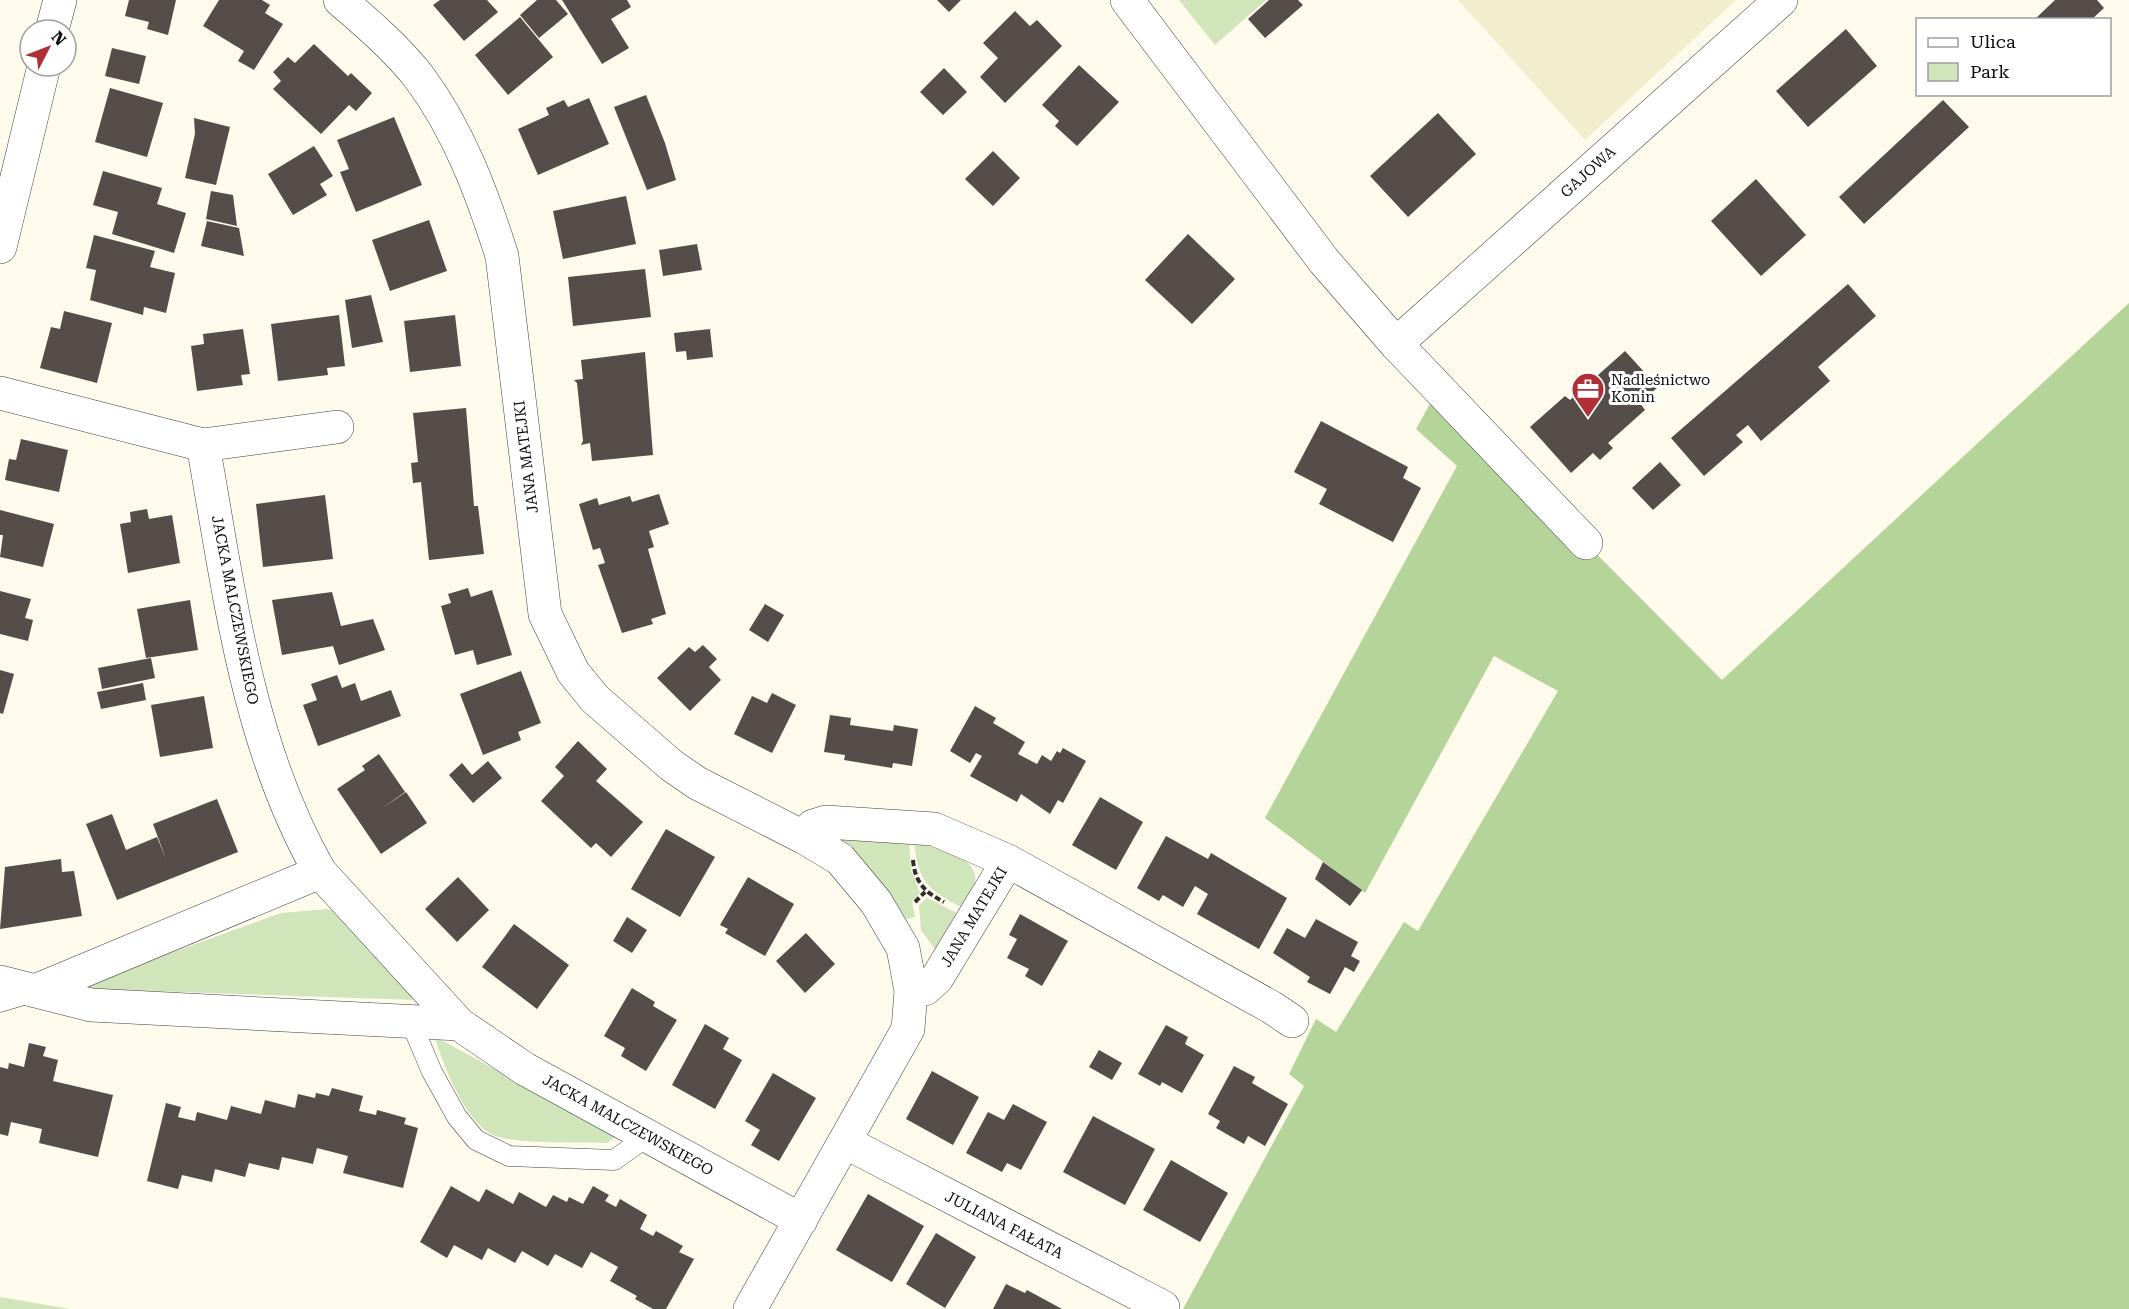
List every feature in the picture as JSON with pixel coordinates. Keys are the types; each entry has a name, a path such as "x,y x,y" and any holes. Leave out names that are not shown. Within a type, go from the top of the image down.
{"street":[{"path":"55,18 60,0"},
{"name":"JANA MATEJKI","path":"340,0 368,24 418,77 455,135 484,201 502,256 545,614 573,672 595,699 671,765 714,792 805,838 840,859 876,903 903,948 911,991 908,1029 750,1309"},
{"path":"1127,0 1324,261 1396,344 1586,543"},
{"name":"GAJOWA","path":"1396,344 1781,0"},
{"path":"0,247 41,78"},
{"path":"0,393 203,445 337,427"},
{"name":"JACKA MALCZEWSKIEGO","path":"203,445 246,679 269,756 306,847 320,872 459,1024 525,1069 801,1220"},
{"name":"JANA MATEJKI","path":"805,838 813,826 826,822 934,829 1008,861 937,978 925,989 911,991"},
{"path":"1008,861 1271,1007 1292,1022"},
{"path":"35,991 320,872"},
{"name":"JACKA MALCZEWSKIEGO","path":"0,982 91,1005 459,1024"},
{"name":"JULIANA FAŁATA","path":"845,1142 1164,1306"}],"lane":[{"path":"0,1002 35,991"},
{"path":"410,1020 432,1072 457,1117 476,1140 509,1156 614,1160 648,1136"}],"path":[{"path":"913,850 914,868 925,892 951,906"}],"shaded area":[{"path":"1458,0 1736,0 1585,140"}],"green space":[{"path":"1179,0 1266,0 1215,45"},
{"path":"2129,303 2129,1309 1183,1309 1304,1086 1289,1074 1316,1019 1336,1032 1404,922 1418,931 1558,691 1494,656 1365,893 1265,818 1457,466 1416,429 1431,402 1464,421 1722,680"},
{"path":"841,836 909,840 911,870 920,893 912,901 915,917 906,919 885,888 840,841"},
{"path":"914,842 956,855 972,867 975,876 974,887 963,908 933,890 927,883 919,867"},
{"path":"927,898 959,914 937,952 921,930 919,905"},
{"path":"327,909 349,915 417,1000 91,989 85,984 281,913"},
{"path":"434,1036 617,1136 607,1143 533,1141 506,1139 485,1130 465,1107 457,1093"},
{"path":"0,1297 70,1309 0,1309"}],"building":[{"path":"129,0 176,0 168,35 147,29 149,22 125,16"},
{"path":"219,0 262,0 270,5 265,13 283,24 254,70 238,61 244,51 203,26"},
{"path":"440,0 487,0 498,12 464,41 433,5"},
{"path":"537,0 556,0 568,14 539,38 520,15"},
{"path":"562,0 627,0 631,7 611,19 629,48 602,64"},
{"path":"937,0 961,0 949,12"},
{"path":"1269,0 1298,0 1303,5 1265,38 1248,19"},
{"path":"2055,0 2097,0 2104,8 2093,18 2036,18"},
{"path":"1015,11 1030,26 1037,20 1062,46 1005,103 980,77 998,58 983,43"},
{"path":"520,17 553,57 508,95 475,55"},
{"path":"1846,29 1877,66 1808,127 1776,91"},
{"path":"314,44 348,76 351,73 372,93 356,111 349,105 321,134 273,89 281,81 273,72 288,57 295,63"},
{"path":"112,48 146,56 139,84 105,76"},
{"path":"1079,65 1119,102 1077,146 1055,126 1059,121 1042,105"},
{"path":"944,68 967,92 943,115 920,92"},
{"path":"110,88 163,103 147,157 95,142"},
{"path":"646,95 665,143 676,180 647,190 614,107"},
{"path":"589,98 609,144 538,175 518,129 549,115 546,108 564,100 568,107"},
{"path":"1943,100 1969,127 1864,224 1839,197"},
{"path":"1438,113 1476,154 1408,217 1370,176"},
{"path":"394,117 422,185 356,212 340,172 349,169 337,140"},
{"path":"194,118 230,127 216,185 185,178 195,134"},
{"path":"314,146 333,176 320,184 327,195 293,215 268,174"},
{"path":"993,151 1020,178 993,206 965,179"},
{"path":"103,171 162,188 157,204 186,213 174,253 112,234 118,212 93,205"},
{"path":"1756,179 1806,235 1761,276 1711,221"},
{"path":"211,191 233,195 237,226 206,219"},
{"path":"626,196 636,244 563,259 553,211"},
{"path":"429,220 447,271 390,291 372,240"},
{"path":"207,221 239,228 244,256 201,246"},
{"path":"1188,234 1235,279 1192,324 1145,280"},
{"path":"94,235 155,251 150,267 175,273 166,313 144,307 143,315 90,300 96,270 86,268"},
{"path":"697,244 702,270 663,276 659,250"},
{"path":"645,269 651,317 573,326 568,277"},
{"path":"1848,284 1876,316 1818,367 1830,381 1761,441 1748,425 1736,435 1743,442 1704,476 1671,438"},
{"path":"371,295 383,342 352,348 345,300"},
{"path":"64,311 112,323 97,383 40,368 51,327 60,329"},
{"path":"339,315 345,366 327,368 328,375 278,381 271,324"},
{"path":"455,315 461,366 410,372 404,321"},
{"path":"243,329 250,374 241,375 243,385 197,391 191,346 204,344 203,334"},
{"path":"710,329 713,357 687,360 686,351 676,352 674,333"},
{"name":"Nadleśnictwo Konin","path":"1625,351 1658,387 1640,403 1645,410 1608,443 1613,448 1600,460 1593,453 1571,473 1530,427 1565,396 1570,400"},
{"path":"645,352 653,455 592,461 590,443 581,445 583,441 577,383 574,380 583,379 581,360"},
{"path":"466,408 474,506 478,506 484,554 429,560 421,482 413,483 411,463 418,462 413,413"},
{"path":"1321,421 1408,467 1403,478 1421,488 1393,542 1319,504 1327,489 1294,472"},
{"path":"21,439 68,450 59,492 5,480 9,459 16,460"},
{"path":"1660,462 1681,485 1653,510 1632,488"},
{"path":"659,494 669,524 649,531 654,547 648,549 666,614 651,619 653,624 622,633 598,565 605,563 600,548 593,550 579,504 597,498 599,505 630,496 632,502"},
{"path":"325,495 333,559 263,567 256,504"},
{"path":"147,509 149,519 172,515 180,563 128,573 120,524 131,522 130,512"},
{"path":"0,510 54,524 43,567 0,557 3,535 0,535"},
{"path":"468,588 471,597 492,590 512,655 477,665 473,650 455,655 441,606 451,603 448,594"},
{"path":"0,591 31,599 25,618 33,620 28,641 0,634"},
{"path":"332,592 341,626 373,619 385,650 339,665 333,646 282,655 272,600"},
{"path":"190,600 198,650 146,658 137,609"},
{"path":"765,604 784,615 768,642 749,630"},
{"path":"703,645 717,659 709,667 721,680 690,711 657,678 689,647 695,652"},
{"path":"151,658 155,678 102,689 98,668"},
{"path":"0,670 14,674 3,714 0,713"},
{"path":"521,671 541,723 518,732 521,740 483,755 460,694"},
{"path":"337,675 342,688 355,683 361,701 391,690 401,716 318,746 303,705 317,700 311,684"},
{"path":"143,683 146,700 101,709 97,692"},
{"path":"772,693 796,705 772,753 734,734 752,696 767,703"},
{"path":"204,696 213,748 160,757 151,705"},
{"path":"975,706 996,718 993,723 1025,742 1018,754 1037,764 1042,755 1051,761 1057,751 1060,753 1063,748 1086,761 1063,803 1058,800 1050,814 1021,794 1017,802 970,776 982,756 976,753 970,763 950,751"},
{"path":"830,715 851,718 850,725 893,731 894,725 918,729 912,766 893,763 892,768 844,760 845,755 824,752"},
{"path":"578,741 607,769 596,781 643,822 611,857 596,843 591,848 541,801 564,776 555,767"},
{"path":"379,754 405,792 380,810 406,792 427,823 381,854 337,789 365,770 362,766"},
{"path":"488,761 502,778 473,803 449,775 462,763 472,775"},
{"path":"1100,797 1143,822 1116,870 1072,845"},
{"path":"217,799 238,852 117,900 86,824 112,814 126,850 157,837 166,859 153,824"},
{"path":"666,829 715,857 680,917 631,889"},
{"path":"1166,836 1208,859 1211,853 1287,898 1259,949 1197,914 1208,894 1195,886 1183,907 1163,895 1159,901 1137,888"},
{"path":"61,859 62,872 74,871 82,916 0,929 5,867"},
{"path":"1323,862 1362,890 1350,906 1315,879"},
{"path":"458,877 489,910 457,942 425,909"},
{"path":"748,877 794,904 765,956 725,933 728,929 720,925"},
{"path":"1020,914 1068,941 1042,986 1025,976 1029,969 1007,958 1017,939 1009,935"},
{"path":"627,917 647,930 632,953 613,941"},
{"path":"1316,919 1358,942 1351,956 1360,961 1354,972 1345,967 1330,994 1307,982 1310,977 1273,953 1287,928 1305,938"},
{"path":"514,924 569,965 537,1009 482,967"},
{"path":"806,933 835,964 805,993 776,961"},
{"path":"632,988 655,1002 653,1006 677,1020 646,1071 621,1056 625,1048 604,1036"},
{"path":"705,1024 729,1038 723,1049 742,1060 715,1109 672,1085"},
{"path":"1166,1025 1188,1037 1185,1044 1204,1055 1182,1093 1162,1082 1160,1086 1138,1074"},
{"path":"29,1043 46,1047 43,1056 58,1060 53,1081 113,1095 98,1157 39,1143 42,1129 11,1122 8,1136 0,1134 0,1067 8,1069 9,1063 24,1067"},
{"path":"1099,1050 1122,1063 1112,1080 1089,1067"},
{"path":"1234,1066 1255,1077 1252,1083 1288,1104 1265,1146 1248,1136 1244,1144 1216,1128 1220,1121 1208,1114"},
{"path":"932,1071 979,1097 953,1145 906,1119"},
{"path":"773,1073 816,1098 779,1161 751,1145 760,1130 745,1121"},
{"path":"332,1088 363,1096 359,1111 376,1115 377,1110 406,1118 404,1124 418,1128 403,1188 343,1173 348,1156 317,1148 313,1164 282,1157 279,1170 249,1163 245,1177 215,1169 212,1182 182,1175 178,1189 147,1181 166,1103 181,1107 178,1117 195,1121 197,1112 227,1120 231,1106 261,1114 265,1100 295,1108 298,1094 315,1098 316,1093 329,1096"},
{"path":"1013,1104 1047,1122 1021,1170 1007,1163 1002,1172 966,1153 988,1112 1004,1120"},
{"path":"1093,1116 1155,1149 1125,1205 1063,1172"},
{"path":"1171,1160 1228,1193 1200,1242 1143,1210"},
{"path":"451,1186 479,1202 486,1189 513,1204 519,1192 546,1207 553,1195 567,1202 569,1197 583,1204 593,1186 609,1195 605,1201 616,1207 620,1199 647,1215 640,1229 653,1236 656,1231 683,1246 679,1252 694,1259 666,1309 653,1309 635,1299 637,1296 610,1281 618,1267 591,1252 582,1268 555,1254 548,1266 522,1251 515,1263 488,1248 482,1260 454,1245 447,1258 420,1242"},
{"path":"868,1194 924,1226 892,1282 836,1250"},
{"path":"936,1233 976,1257 945,1308 906,1284"},
{"path":"1006,1284 1025,1293 1027,1290 1062,1309 993,1309"}],"place":[{"name":"Nadleśnictwo Konin","path":"1588,418"}]}
